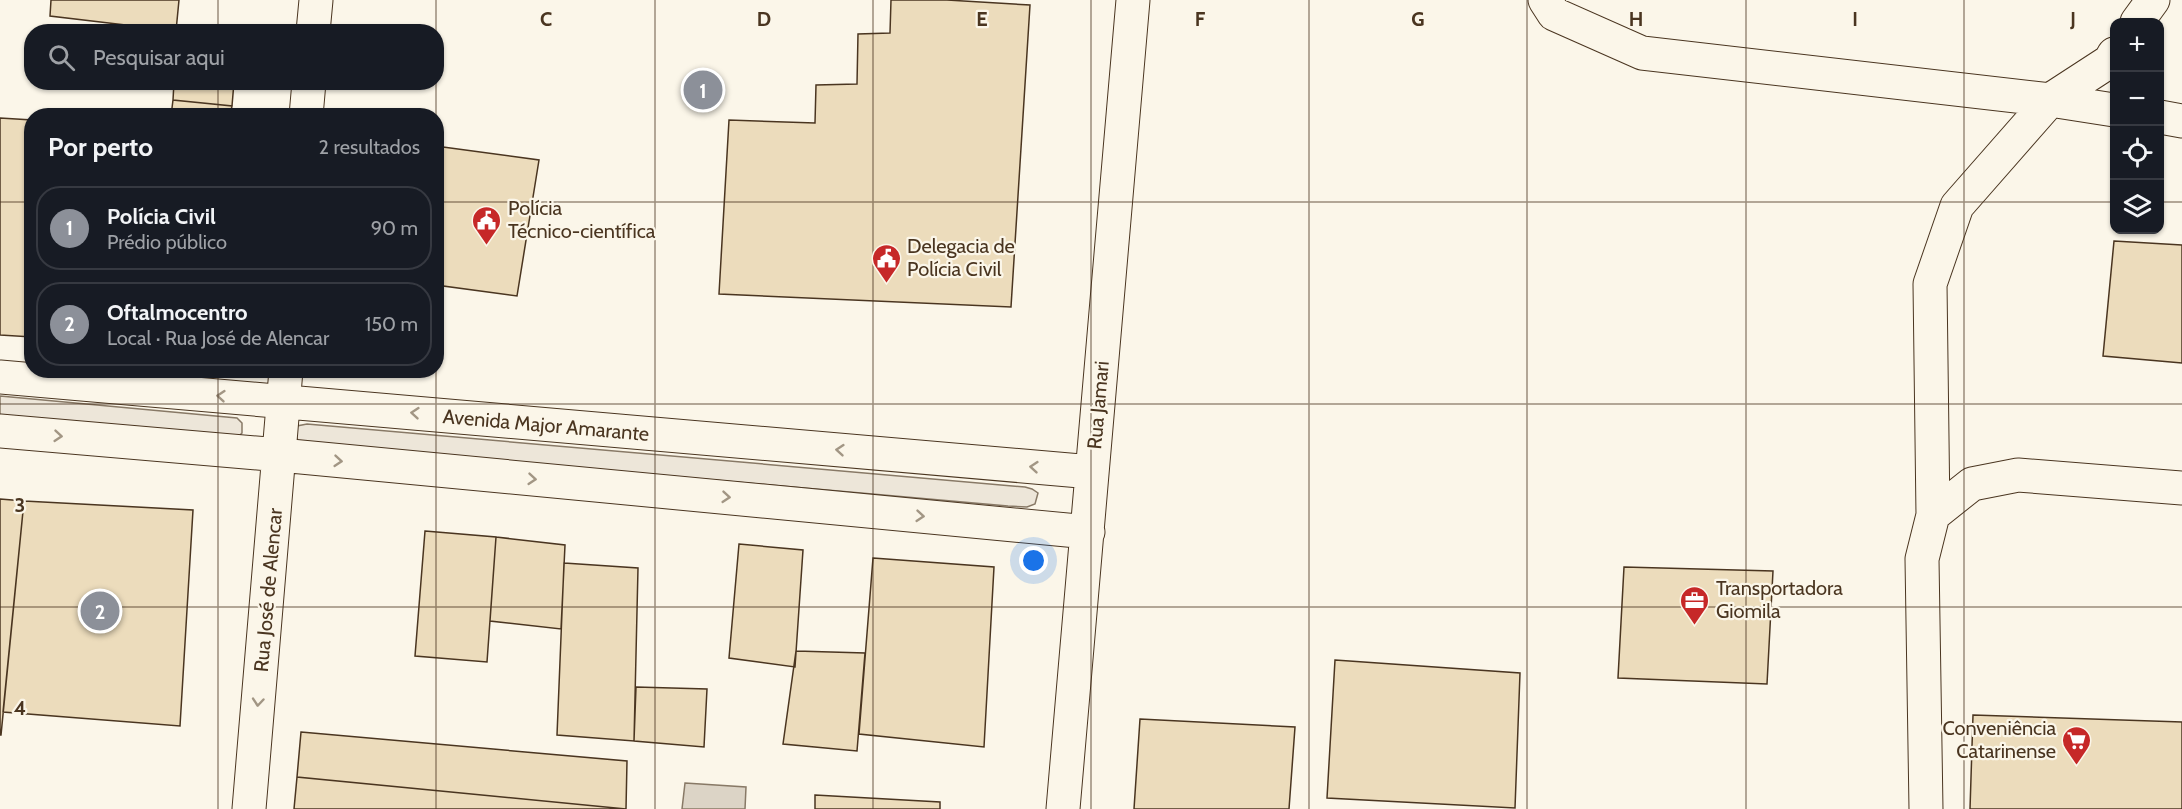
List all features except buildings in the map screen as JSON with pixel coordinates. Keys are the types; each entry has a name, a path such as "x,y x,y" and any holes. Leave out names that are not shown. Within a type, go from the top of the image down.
{"street":[{"path":"314,24 316,0"},
{"name":"Rua Jamari","path":"1064,809 1133,0"},
{"path":"1545,0 1554,14 1642,53 2050,100 2110,109"},
{"path":"2140,18 2153,0"},
{"path":"1926,809 1922,559 1933,515 1930,284 1957,206 2050,100 2110,61"},
{"path":"307,108 308,90"},
{"path":"2164,118 2182,120"},
{"name":"Avenida Major Amarante","path":"0,377 24,378"},
{"name":"Avenida Major Amarante","path":"32,378 285,386 1092,472"},
{"name":"Rua José de Alencar","path":"249,809 285,386"},
{"path":"0,431 280,455 1088,532"},
{"path":"1933,515 1972,484 2018,475 2182,488"}],"shaded area":[{"path":"0,396 237,418 242,423 242,433 239,436 0,418"},
{"path":"307,424 1025,487 1038,493 1035,504 1027,507 1008,506 306,444 298,440 294,433 297,426"},
{"path":"685,783 746,787 745,809 682,809"}],"place":[{"name":"Polícia Civil","path":"703,90"},
{"name":"Polícia Técnico-científica","path":"487,246"},
{"name":"Delegacia de Polícia Civil","path":"886,284"},
{"name":"Oftalmocentro","path":"100,611"},
{"name":"Transportadora Giomila","path":"1695,626"},
{"name":"Conveniência Catarinense","path":"2077,766"}]}
